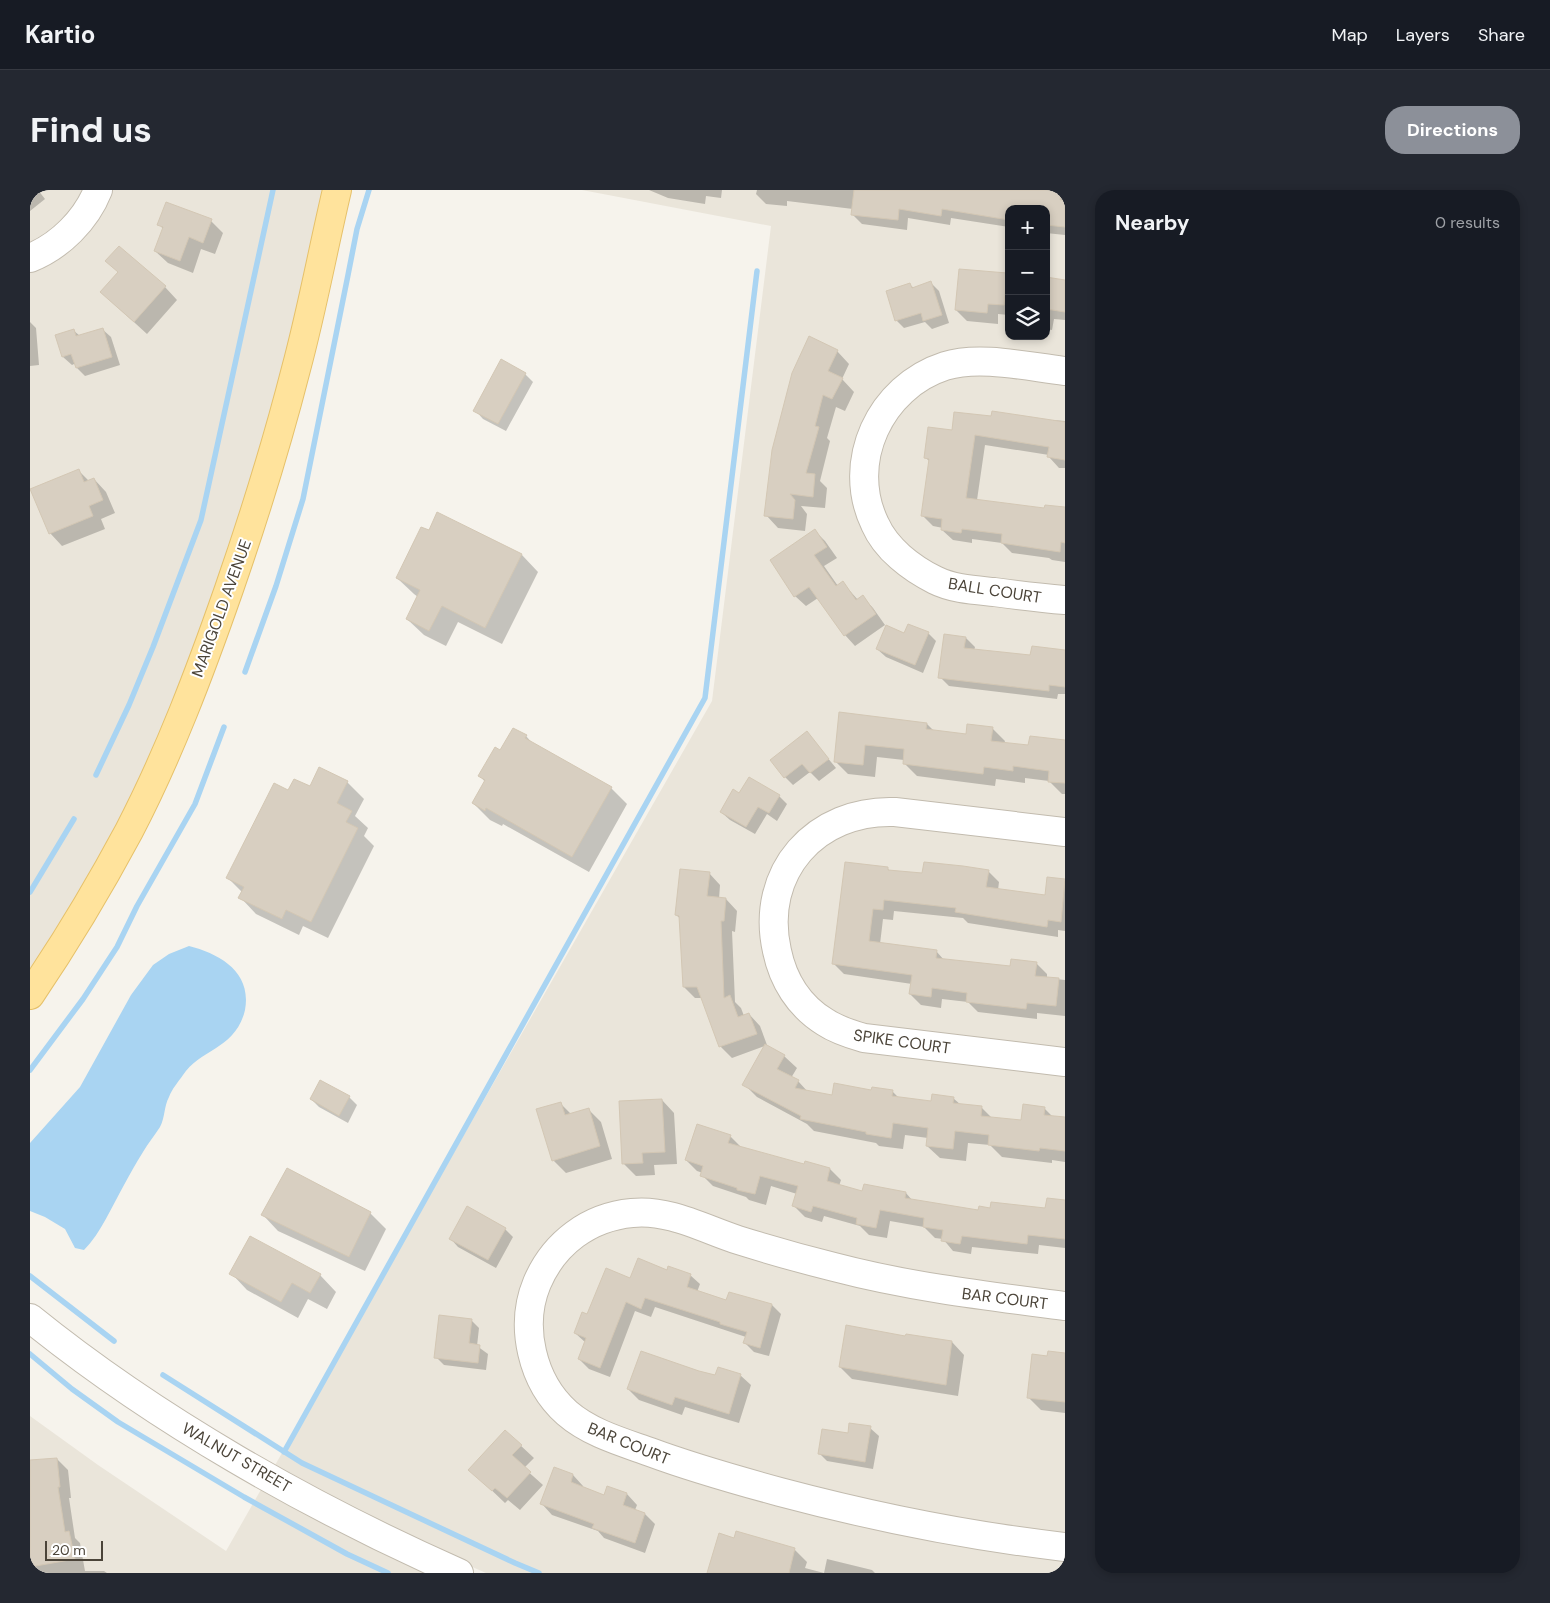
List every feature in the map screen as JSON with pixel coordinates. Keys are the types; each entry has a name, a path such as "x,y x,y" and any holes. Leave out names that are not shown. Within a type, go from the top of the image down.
{"main road":[{"name":"MARIGOLD AVENUE","path":"30,995 91,899 129,830 169,746 210,644 250,528 286,408 337,190"}],"street":[{"path":"30,258 56,244 71,230 86,214 98,190"},
{"name":"BALL COURT","path":"1065,371 984,361 946,365 929,372 900,392 880,417 868,447 864,479 869,511 875,526 897,554 916,570 937,581 960,588 1065,600"},
{"name":"SPIKE COURT","path":"1065,832 895,812 858,815 818,833 795,856 776,894 772,922 773,936 780,964 793,991 812,1012 836,1029 864,1038 1065,1062"},
{"name":"BAR COURT","path":"1065,1306 934,1289 835,1268 738,1240 680,1219 657,1214 634,1213 611,1216 579,1230 551,1257 543,1269 533,1293 530,1306 529,1333 533,1357 540,1378 552,1396 566,1412 584,1426 609,1437 671,1460 734,1480 845,1510 942,1530 1065,1547"},
{"name":"WALNUT STREET","path":"30,1318 115,1381 178,1423 248,1465 328,1510 409,1551 459,1573"}],"shaded area":[{"path":"30,190 87,190 65,222 30,246"},
{"path":"109,190 326,190 288,363 201,640 121,824 30,977 30,269"},
{"path":"582,190 1065,190 1065,360 985,350 864,427 891,563 1065,612 1065,821 897,801 779,862 795,1011 1065,1073 1065,1294 936,1278 838,1257 635,1201 524,1289 560,1421 1065,1559 1065,1573 486,1573 413,1541 274,1467 712,701 771,226"},
{"path":"983,372 1065,382 1065,589 963,577 921,560 890,529 876,492 878,450 907,401 949,376"},
{"path":"894,823 1065,843 1065,1051 853,1023 818,1004 789,960 786,897 810,854 848,830"},
{"path":"656,1225 1065,1317 1065,1536 1008,1529 848,1498 674,1449 589,1416 559,1389 543,1353 543,1296 575,1247 613,1227"},
{"path":"30,1416 98,1465 226,1551 263,1486 432,1573 30,1573"}],"water":[{"path":"189,946 212,954 239,975 244,985 246,997 245,1010 234,1033 226,1041 190,1066 177,1083 167,1101 160,1127 135,1164 101,1228 84,1250 75,1248 65,1229 45,1217 30,1211 30,1143 80,1087 131,995 153,965 169,954"}],"building":[{"path":"854,190 1061,190 1060,200 1065,200 1065,227 1050,225 1050,205 1005,205 1005,219 942,209 941,216 899,209 898,220 851,215"},
{"path":"166,202 212,219 203,243 189,237 180,261 154,251 163,227 157,225"},
{"path":"119,246 166,286 134,322 100,292 118,272 105,261"},
{"path":"959,269 1005,273 1004,305 988,304 987,313 955,310"},
{"path":"1050,278 1065,280 1065,312 1050,310"},
{"path":"931,281 942,315 923,321 921,313 895,321 886,291 910,283 912,288"},
{"path":"103,328 112,357 76,368 71,354 62,357 55,335 74,329 76,336"},
{"path":"809,336 838,350 828,371 843,378 832,399 823,395 815,426 819,427 806,473 815,474 813,497 790,494 795,500 793,519 764,516 772,450 792,373"},
{"path":"501,359 526,373 498,424 473,411"},
{"path":"992,411 1065,422 1065,460 1047,457 1049,447 975,435 966,498 1044,508 1045,505 1065,507 1065,543 1061,542 1060,552 1001,543 1002,534 962,529 961,533 941,530 942,519 921,516 929,459 924,458 928,427 952,430 954,412 991,416"},
{"path":"79,469 84,482 94,478 103,500 89,506 93,516 49,534 30,489"},
{"path":"437,512 522,554 485,628 442,606 429,631 406,619 420,590 396,578 421,527 429,530"},
{"path":"815,529 827,547 814,555 836,586 843,581 856,600 863,595 876,614 844,636 809,587 794,597 770,560"},
{"path":"908,624 929,632 915,665 876,649 886,625 904,633"},
{"path":"944,634 966,637 964,648 1030,655 1032,646 1065,650 1065,687 1049,685 1049,691 938,678"},
{"path":"839,712 927,723 926,729 966,734 967,724 993,727 991,741 1028,745 1030,736 1065,740 1065,783 1048,782 1049,771 1013,766 1013,771 984,767 983,774 903,764 904,749 865,745 863,765 834,762"},
{"path":"513,728 527,735 525,738 612,787 572,857 486,808 485,811 472,803 485,780 478,776 495,747 500,750"},
{"path":"807,731 829,759 810,773 802,764 784,778 770,760"},
{"path":"319,767 348,781 337,803 352,811 346,822 358,828 311,922 286,910 282,919 238,898 244,887 226,878 274,783 288,790 294,779 310,786"},
{"path":"749,777 780,795 769,813 758,807 746,827 720,812 733,789 739,793"},
{"path":"845,862 888,867 888,870 922,873 924,862 989,870 986,887 1045,895 1047,877 1065,879 1061,922 1048,920 1047,927 955,912 956,908 884,900 883,910 873,909 869,941 937,950 936,958 1010,966 1011,959 1037,962 1035,976 1059,978 1056,1006 1027,1003 1026,1009 966,1002 967,993 932,988 931,997 909,994 912,975 832,964"},
{"path":"680,869 710,872 707,896 726,898 724,921 721,921 724,998 730,995 738,1017 749,1013 757,1034 719,1047 697,987 683,987 679,916 675,915"},
{"path":"765,1044 785,1055 777,1069 799,1080 795,1088 832,1095 834,1083 871,1090 872,1087 893,1090 892,1096 931,1101 932,1094 954,1097 953,1103 982,1106 981,1116 1021,1120 1023,1104 1045,1107 1044,1115 1065,1117 1065,1151 1040,1148 1039,1151 988,1145 989,1135 955,1131 953,1149 926,1146 928,1128 893,1123 891,1138 800,1119 801,1116 742,1085"},
{"path":"320,1080 350,1096 339,1116 310,1099"},
{"path":"662,1099 665,1152 642,1153 643,1163 622,1164 619,1101"},
{"path":"561,1102 565,1115 589,1108 600,1146 552,1161 536,1109"},
{"path":"697,1124 731,1135 728,1143 804,1164 805,1161 830,1168 827,1181 862,1191 864,1184 906,1192 905,1198 978,1210 979,1206 990,1208 991,1202 1045,1208 1047,1198 1065,1200 1065,1239 1028,1235 1027,1244 962,1236 960,1244 941,1241 943,1230 923,1227 924,1218 880,1210 876,1228 856,1224 857,1218 813,1206 811,1212 792,1206 798,1186 760,1176 755,1194 737,1190 737,1188 700,1176 703,1166 685,1160"},
{"path":"287,1168 371,1212 349,1257 261,1215"},
{"path":"467,1206 506,1228 488,1260 449,1239"},
{"path":"250,1236 321,1274 310,1293 292,1283 281,1302 229,1274"},
{"path":"638,1258 667,1270 668,1266 691,1274 687,1287 726,1300 729,1292 772,1304 760,1348 743,1343 747,1332 645,1298 641,1309 626,1302 600,1368 578,1359 586,1338 574,1333 582,1312 587,1314 606,1268 630,1278"},
{"path":"439,1315 472,1319 469,1343 480,1345 478,1363 434,1358"},
{"path":"846,1325 905,1336 906,1334 952,1341 946,1385 839,1367"},
{"path":"641,1351 715,1375 718,1367 741,1374 729,1414 675,1397 672,1405 627,1389"},
{"path":"1048,1351 1065,1353 1065,1402 1027,1398 1032,1354 1047,1356"},
{"path":"849,1423 871,1426 865,1462 818,1454 822,1429 848,1433"},
{"path":"505,1430 522,1445 512,1455 531,1472 507,1498 495,1488 492,1491 468,1470"},
{"path":"57,1458 60,1487 58,1487 65,1532 69,1531 75,1559 30,1567 30,1460"},
{"path":"554,1467 573,1474 571,1482 604,1495 607,1486 627,1493 623,1505 645,1513 635,1543 592,1528 594,1524 540,1504"},
{"path":"736,1531 795,1548 789,1573 707,1573 719,1533 734,1538"}],"waterway":[{"path":"96,775 129,705 153,647 201,520 273,190"},
{"path":"245,672 276,586 303,499 357,229 369,190"},
{"path":"284,1452 705,698 757,271"},
{"path":"30,1070 83,999 117,947 137,906 195,804 224,727"},
{"path":"30,892 74,819"},
{"path":"30,1276 114,1341"},
{"path":"30,1354 72,1389 118,1422 244,1497 347,1554 388,1573"},
{"path":"163,1375 302,1463 539,1573"}]}
